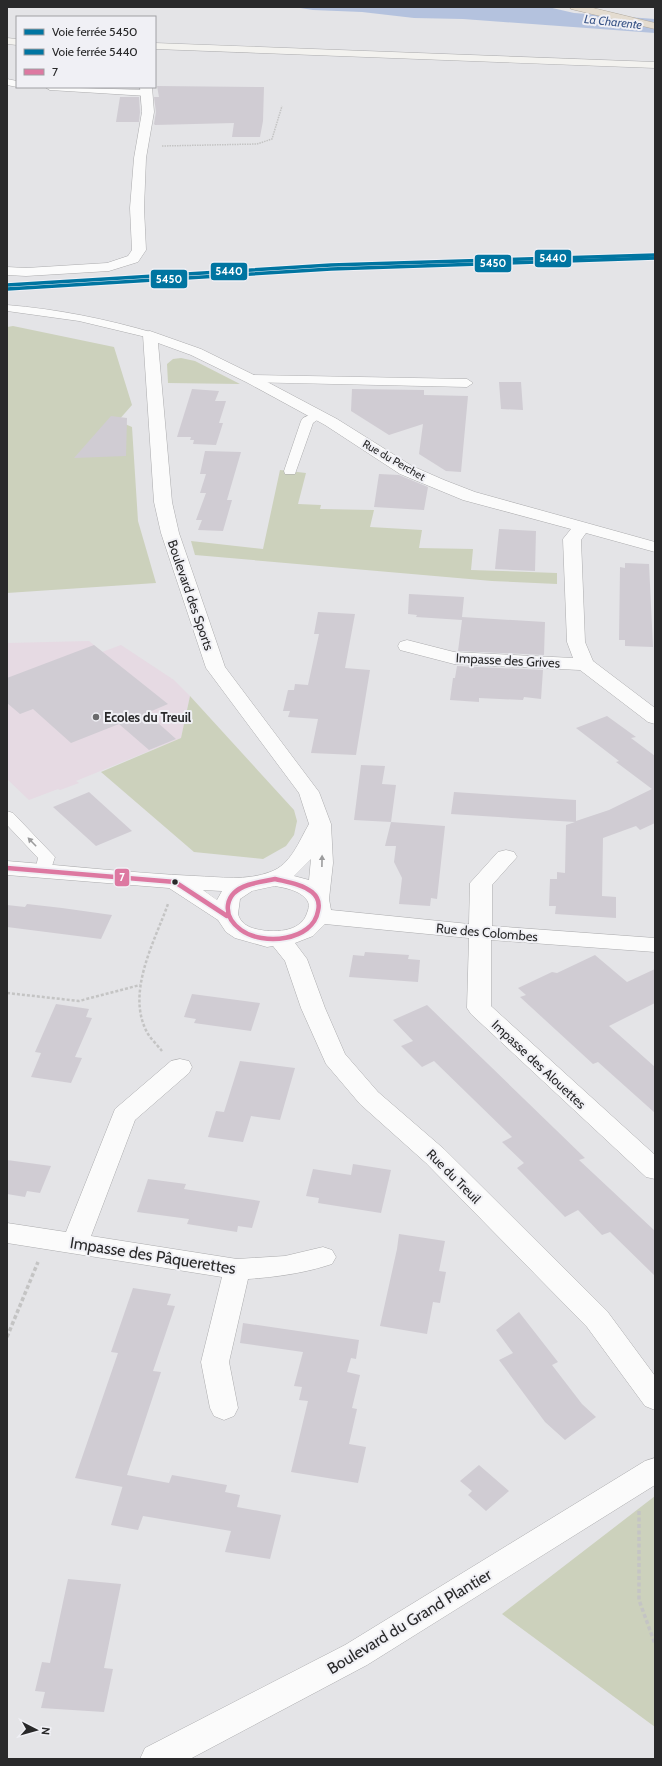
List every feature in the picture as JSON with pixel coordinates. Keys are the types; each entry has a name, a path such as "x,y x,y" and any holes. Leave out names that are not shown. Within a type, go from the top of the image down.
{"highway":[{"path":"575,7 655,26"},
{"path":"608,7 655,18"}],"main road":[{"path":"156,46 655,65"}],"street":[{"path":"7,271 26,272 109,267 133,259 139,250 137,208 142,147 148,112 147,90"},
{"name":"Rue du Perchet","path":"150,335 196,352 250,379 318,415 406,470 438,484 469,496 655,547"},
{"name":"Boulevard des Sports","path":"150,335 163,502 170,533 216,668 309,792 320,824 322,862 319,907"},
{"path":"582,527 572,539 576,642 585,664 655,718"},
{"name":"Impasse des Grives","path":"408,646 454,658 585,664"},
{"path":"275,879 288,872 300,861 310,846 320,824"},
{"name":"Impasse des Alouettes","path":"506,857 480,883 479,1008 655,1170"},
{"path":"7,868 175,882 244,885 261,880 275,879 301,884 311,890 319,907 314,924 305,932 279,940 265,939 240,932 227,916 175,882"},
{"path":"227,916 227,902 231,896 244,885"},
{"name":"Rue des Colombes","path":"319,907 479,932 655,945"},
{"name":"Rue du Treuil","path":"279,940 296,959 313,1008 335,1058 369,1098 435,1156 597,1319 655,1398"},
{"path":"75,1243 124,1115 180,1067"},
{"name":"Impasse des Pâquerettes","path":"7,1233 237,1269 285,1266 323,1257"},
{"path":"224,1408 215,1362 237,1269"},
{"name":"Boulevard du Grand Plantier","path":"157,1759 356,1655 647,1475"}],"lane":[{"path":"62,88 97,91 147,90"},
{"path":"7,308 43,311 122,326 150,335"},
{"path":"250,379 467,383"},
{"path":"290,472 307,421 318,415"},
{"path":"7,816 47,857 43,871"}],"path":[{"path":"142,147 251,144 265,142 272,139 282,106"},
{"path":"175,882 144,968 138,996 145,1026 154,1044 180,1067"},
{"path":"7,993 79,1002 141,984"},
{"path":"7,1337 48,1239"},
{"path":"647,1475 639,1600 655,1644"}],"shaded area":[{"name":"Ecoles du Treuil","path":"89,641 102,652 121,645 174,680 190,696 181,738 76,781 79,783 29,800 7,779 7,643"}],"green space":[{"path":"13,326 114,347 132,405 118,421 132,427 138,521 156,583 7,593 7,327"},
{"path":"181,358 195,361 240,384 168,383 167,364 173,359"},
{"path":"280,470 306,473 298,504 321,505 320,509 374,510 370,527 422,530 419,548 473,549 471,570 557,573 557,584 492,581 195,555 191,541 263,549"},
{"path":"190,696 294,810 297,821 294,835 286,846 263,859 194,852 101,772 181,738"},
{"path":"655,1496 655,1727 502,1614"}],"water":[{"name":"La Charente","path":"294,7 548,7 574,13 655,19 655,33 463,19 414,18 362,12 313,10"}],"building":[{"path":"157,86 264,87 263,121 260,137 232,137 234,123 155,125 156,112 154,97 159,97"},
{"path":"120,97 139,97 139,122 116,122"},
{"path":"499,382 521,382 523,410 501,409"},
{"path":"192,389 219,391 215,401 226,401 219,423 223,423 216,445 193,444 194,440 190,440 191,437 177,437"},
{"path":"352,389 424,390 424,395 468,396 461,472 446,471 419,454 423,424 389,435 351,411"},
{"path":"111,416 127,418 126,456 74,458"},
{"path":"205,451 241,452 227,500 232,500 223,531 198,530 202,520 196,520 206,493 200,493 206,474 200,474"},
{"path":"379,474 399,475 428,487 424,510 374,507"},
{"path":"499,529 536,531 535,571 495,569"},
{"path":"625,563 649,564 653,647 625,646 625,640 619,640 620,567 625,568"},
{"path":"409,594 464,597 462,617 545,622 544,655 458,651 462,620 416,617 417,615 408,614"},
{"path":"318,612 355,614 345,668 370,670 356,755 311,753 318,719 288,717 290,711 283,711 288,690 294,690 295,684 308,685 319,634 314,634"},
{"path":"94,645 168,704 147,713 176,739 149,750 119,724 71,743 33,709 20,714 7,703 7,678"},
{"path":"457,666 543,670 541,699 524,697 523,700 479,698 479,702 450,700 453,678 455,678"},
{"path":"607,716 636,737 631,738 655,756 655,823 640,830 636,826 603,838 602,896 616,897 616,918 555,914 556,906 549,906 550,879 557,879 557,872 565,873 566,825 575,822 451,814 454,792 576,800 576,821 609,810 652,789 616,762 619,761 576,728"},
{"path":"361,765 385,766 382,784 396,785 391,822 354,820"},
{"path":"89,792 132,831 96,846 53,807"},
{"path":"391,822 445,826 437,899 431,898 430,906 399,904 402,878 394,862 396,846 385,846"},
{"path":"27,904 112,915 101,939 7,927 7,905 25,907"},
{"path":"365,952 409,955 408,959 420,960 418,982 349,977 353,955 364,956"},
{"path":"595,955 627,982 655,969 655,1003 609,1026 655,1067 655,1113 598,1062 593,1064 520,997 526,995 518,988 552,972 557,973"},
{"path":"192,994 260,1003 251,1031 194,1023 196,1019 184,1017"},
{"path":"56,1004 89,1009 86,1017 92,1018 75,1057 82,1058 71,1083 31,1077 41,1053 35,1052"},
{"path":"427,1005 585,1158 579,1160 655,1231 655,1276 610,1232 602,1235 578,1210 565,1217 517,1168 524,1163 502,1142 512,1137 434,1061 422,1067 401,1046 413,1041 393,1020"},
{"path":"240,1061 295,1068 280,1120 251,1116 243,1142 208,1137 216,1111 224,1112"},
{"path":"7,1160 51,1166 40,1193 27,1191 25,1197 7,1194"},
{"path":"353,1164 391,1170 381,1213 318,1203 319,1198 306,1196 313,1169 351,1175"},
{"path":"148,1179 186,1184 184,1189 260,1201 252,1228 238,1226 237,1232 187,1224 189,1219 137,1212"},
{"path":"399,1234 445,1241 439,1271 446,1272 440,1303 433,1302 427,1334 380,1326"},
{"path":"133,1288 171,1294 167,1305 175,1306 153,1371 161,1372 127,1475 169,1483 172,1475 227,1485 225,1492 240,1495 237,1507 281,1515 270,1559 225,1552 231,1531 143,1516 138,1530 111,1525 122,1487 75,1478 118,1353 111,1352"},
{"path":"519,1312 558,1362 552,1365 582,1404 596,1417 565,1440 545,1422 499,1360 513,1353 496,1330"},
{"path":"243,1323 359,1340 356,1359 351,1358 347,1372 360,1375 352,1408 357,1409 349,1444 366,1447 358,1483 291,1472 308,1401 299,1400 302,1387 294,1386 303,1352 240,1343"},
{"path":"479,1465 509,1491 486,1511 468,1495 472,1491 460,1481"},
{"path":"68,1579 121,1584 104,1668 113,1669 104,1712 41,1708 45,1692 35,1691 42,1662 50,1663"}],"rail line":[{"name":"5440","path":"7,285 331,265 655,255"},
{"name":"5450","path":"7,289 331,269 655,258"}],"transit line":[{"name":"7","path":"7,868 175,882 227,916"},
{"name":"7","path":"275,879 290,882 313,892 319,905 318,913 314,921 303,932 280,939 259,938 242,931 230,920 227,907 232,895 247,885 275,879"}],"place":[{"name":"Ecoles du Treuil","path":"96,717"}]}
